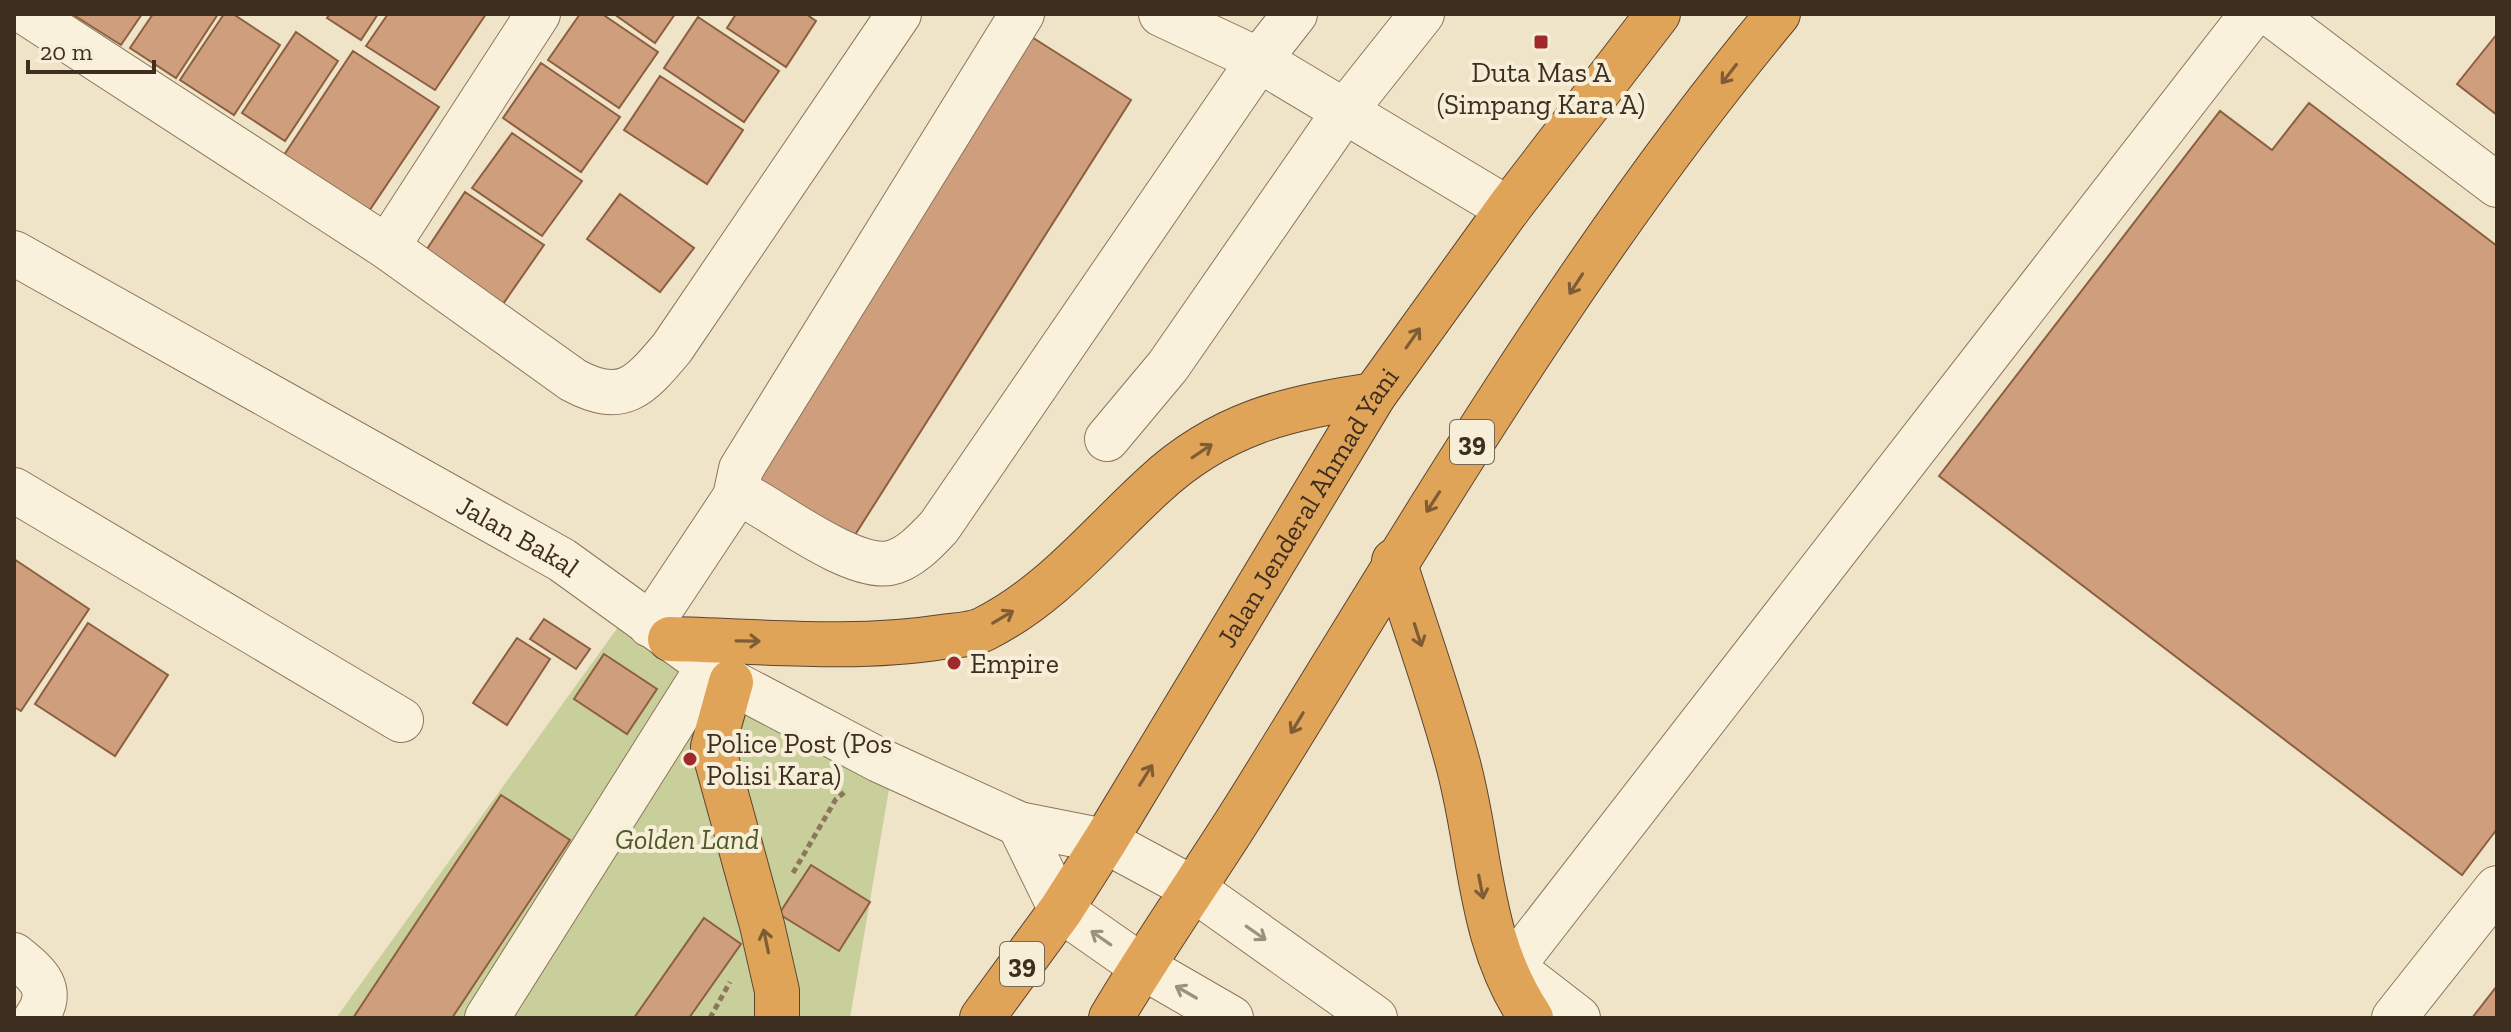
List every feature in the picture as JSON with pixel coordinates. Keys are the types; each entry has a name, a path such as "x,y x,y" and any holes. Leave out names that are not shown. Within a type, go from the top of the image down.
{"highway":[{"name":"Jalan Jenderal Ahmad Yani","path":"982,1018 1061,910 1105,841 1374,395 1508,209 1658,14"},
{"name":"39","path":"1111,1018 1141,966 1247,806 1394,561 1616,223 1778,14"},
{"path":"660,632 877,643 981,631 1042,593 1157,482 1219,439 1252,422 1301,406 1374,395"},
{"path":"1394,561 1457,761 1484,904 1500,961 1515,994 1531,1018"},
{"path":"721,673 713,747 762,925 777,991 777,1018"}],"street":[{"path":"28,14 387,247 573,380 597,393 628,391 641,383 672,348 899,14"},
{"path":"387,247 538,14"},
{"path":"660,632 735,497 741,469 1022,14"},
{"path":"1161,14 1259,60 1508,209"},
{"path":"735,497 752,500 861,562 891,563 920,547 939,527 1259,60 1295,14"},
{"path":"1107,439 1168,366 1344,112 1422,14"},
{"path":"1578,1018 1512,967 2252,14"},
{"path":"2271,14 2497,185"},
{"name":"Jalan Bakal","path":"14,253 562,560 721,673 879,760 1019,824 1105,841 1192,888 1375,1018"},
{"path":"14,490 401,720"},
{"path":"487,1018 721,673"},
{"path":"1019,824 1061,910 1141,966 1231,1018"},
{"path":"2394,1018 2497,888"},
{"path":"14,955 41,977 44,992 36,1018"}],"green space":[{"name":"Golden Land","path":"639,598 764,678 895,754 850,1018 336,1018"}],"building":[{"path":"72,14 142,14 121,45"},
{"path":"153,14 218,14 176,78 130,48"},
{"path":"224,14 233,14 280,45 234,115 180,80"},
{"path":"330,14 378,14 361,40 327,18"},
{"path":"388,14 486,14 435,90 366,46"},
{"path":"580,14 602,14 658,52 619,108 548,60"},
{"path":"614,14 675,14 655,43"},
{"path":"736,14 806,14 816,21 786,67 727,28"},
{"path":"698,17 779,71 744,122 664,68"},
{"path":"296,32 338,61 285,141 242,113"},
{"path":"1027,34 1131,100 853,538 748,472"},
{"path":"2497,34 2497,115 2457,84"},
{"path":"353,51 439,107 367,214 282,158"},
{"path":"541,63 620,117 581,172 503,118"},
{"path":"660,76 743,130 707,184 624,130"},
{"path":"2309,103 2497,246 2497,829 2462,875 1939,476 2220,111 2272,150"},
{"path":"512,133 582,181 542,236 472,188"},
{"path":"465,192 544,245 503,304 425,252"},
{"path":"620,194 694,248 660,292 587,239"},
{"path":"14,559 89,609 21,711 14,707"},
{"path":"544,619 590,649 576,669 530,639"},
{"path":"88,623 168,675 115,756 35,704"},
{"path":"517,638 550,659 507,725 473,703"},
{"path":"604,654 657,689 627,734 574,699"},
{"path":"501,795 570,840 452,1018 353,1018"},
{"path":"811,865 870,902 839,951 779,914"},
{"path":"704,918 741,944 689,1018 634,1018"},
{"path":"2497,986 2497,1018 2472,1018"}],"place":[{"name":"Duta Mas A (Simpang Kara A)","path":"1541,42"},
{"name":"Empire","path":"954,663"},
{"name":"Police Post (Pos Polisi Kara)","path":"690,759"}]}
